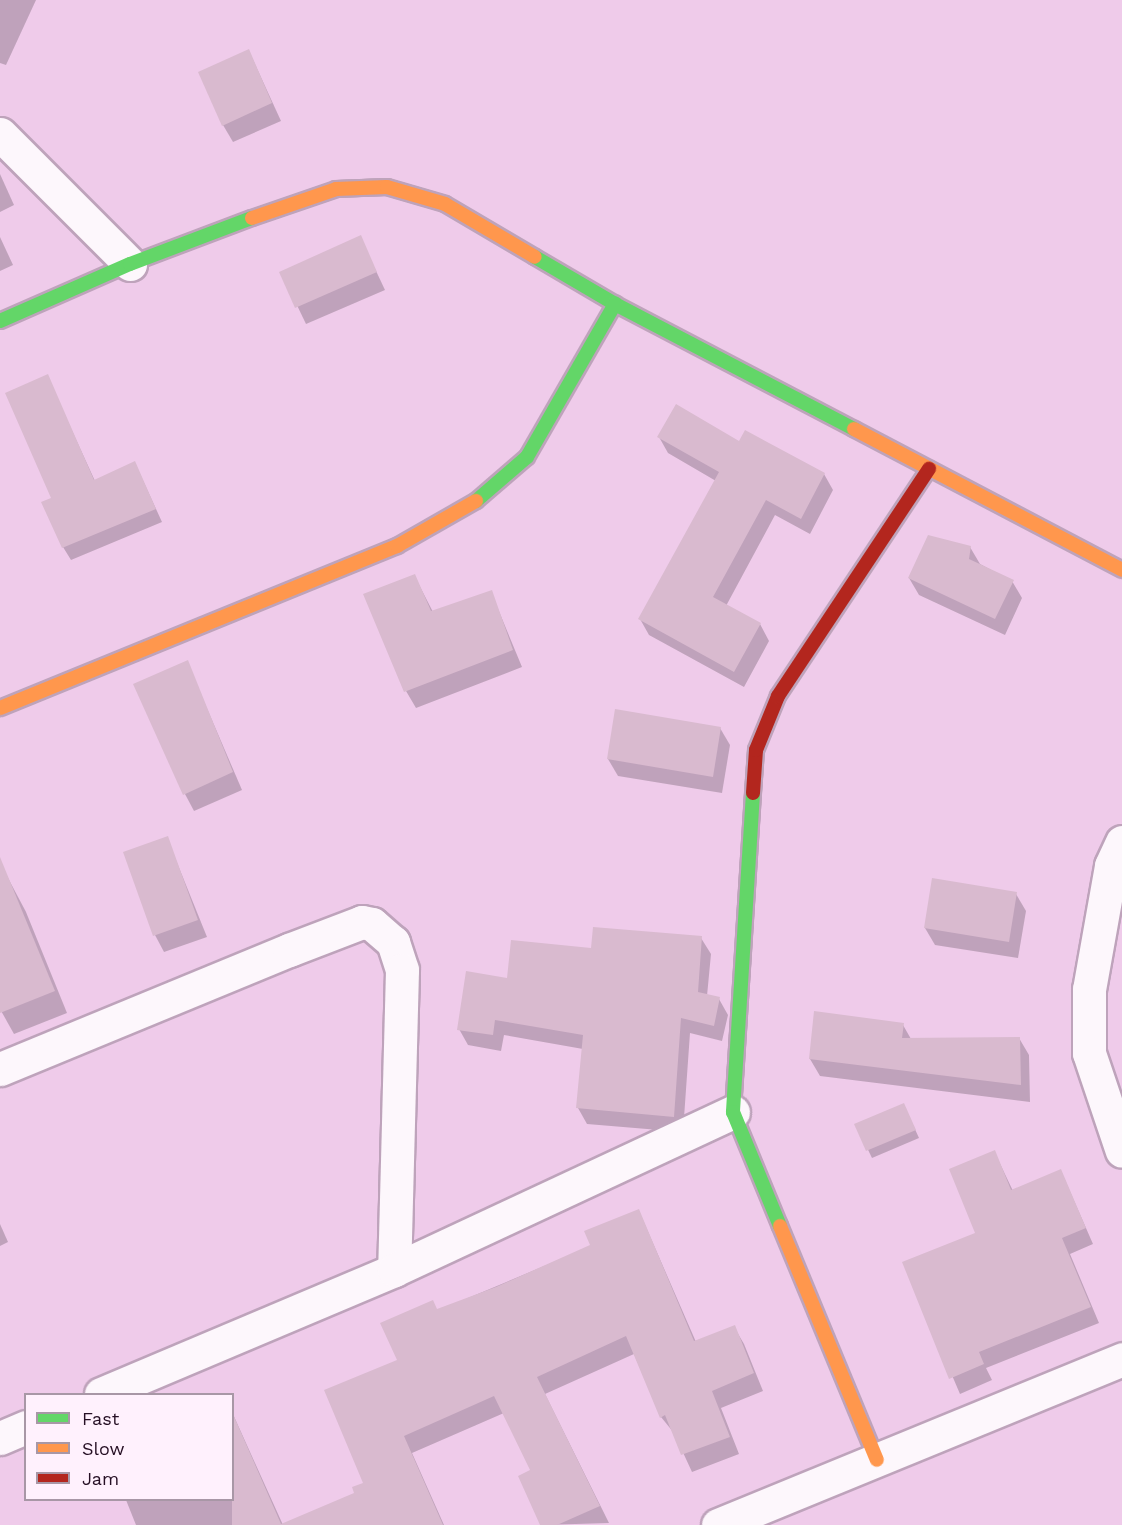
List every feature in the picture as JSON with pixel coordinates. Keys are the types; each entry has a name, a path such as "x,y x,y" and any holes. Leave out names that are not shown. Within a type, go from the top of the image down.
{"street":[{"path":"0,134 130,264"},
{"path":"0,321 130,264 336,189 387,187 445,204 615,304 1122,570"},
{"path":"0,708 397,546 472,504 526,457 615,304"},
{"path":"877,1460 732,1112 756,750 778,696 929,469"},
{"path":"1118,859 1089,989 1089,1053 1122,1151"},
{"path":"0,1069 289,950 362,922 372,924 393,942 402,970 394,1270"},
{"path":"107,1393 394,1270 732,1112"},
{"path":"718,1525 1122,1359"},
{"path":"0,1438 24,1428"}],"building":[{"path":"249,49 272,103 222,126 198,72"},
{"path":"361,235 377,272 295,308 279,272"},
{"path":"48,374 94,480 135,461 156,509 62,548 41,502 51,498 5,393"},
{"path":"676,404 739,441 745,430 825,473 801,519 766,500 713,597 761,623 734,672 638,619 719,472 657,437"},
{"path":"928,535 971,546 969,559 1014,580 995,619 908,578"},
{"path":"415,574 431,611 492,590 513,650 404,692 363,594"},
{"path":"188,660 233,772 183,795 133,684"},
{"path":"615,709 721,727 713,777 607,759"},
{"path":"168,836 198,920 153,936 123,852"},
{"path":"0,857 55,991 0,1013"},
{"path":"932,878 1017,892 1009,942 924,928"},
{"path":"593,927 702,936 698,992 720,997 714,1026 681,1018 674,1117 576,1108 583,1035 495,1020 493,1035 457,1030 466,971 507,978 511,940 591,948"},
{"path":"814,1011 904,1023 902,1038 1020,1037 1021,1085 809,1059"},
{"path":"904,1103 916,1130 866,1151 854,1124"},
{"path":"995,1150 1011,1190 1061,1169 1086,1228 1062,1238 1091,1307 979,1352 984,1364 949,1379 902,1262 975,1233 949,1169"},
{"path":"639,1209 694,1341 735,1325 754,1373 712,1391 730,1437 681,1455 665,1415 660,1418 626,1336 537,1377 600,1506 557,1525 540,1525 518,1476 530,1470 494,1396 404,1436 443,1525 232,1525 234,1417 281,1524 354,1493 352,1487 363,1483 324,1390 397,1360 380,1323 433,1300 437,1309 496,1287 590,1245 584,1231"}],"traffic: fast":[{"path":"0,321 130,264 252,218"},
{"path":"535,257 615,304 854,429"},
{"path":"476,501 527,457 615,304"},
{"path":"753,793 733,1112 780,1226"}],"traffic: slow":[{"path":"252,218 336,189 387,187 445,204 535,257"},
{"path":"854,429 1122,570"},
{"path":"0,708 397,546 476,501"},
{"path":"780,1226 877,1460"}],"traffic: jam":[{"path":"753,793 756,750 778,696 929,469"}]}
